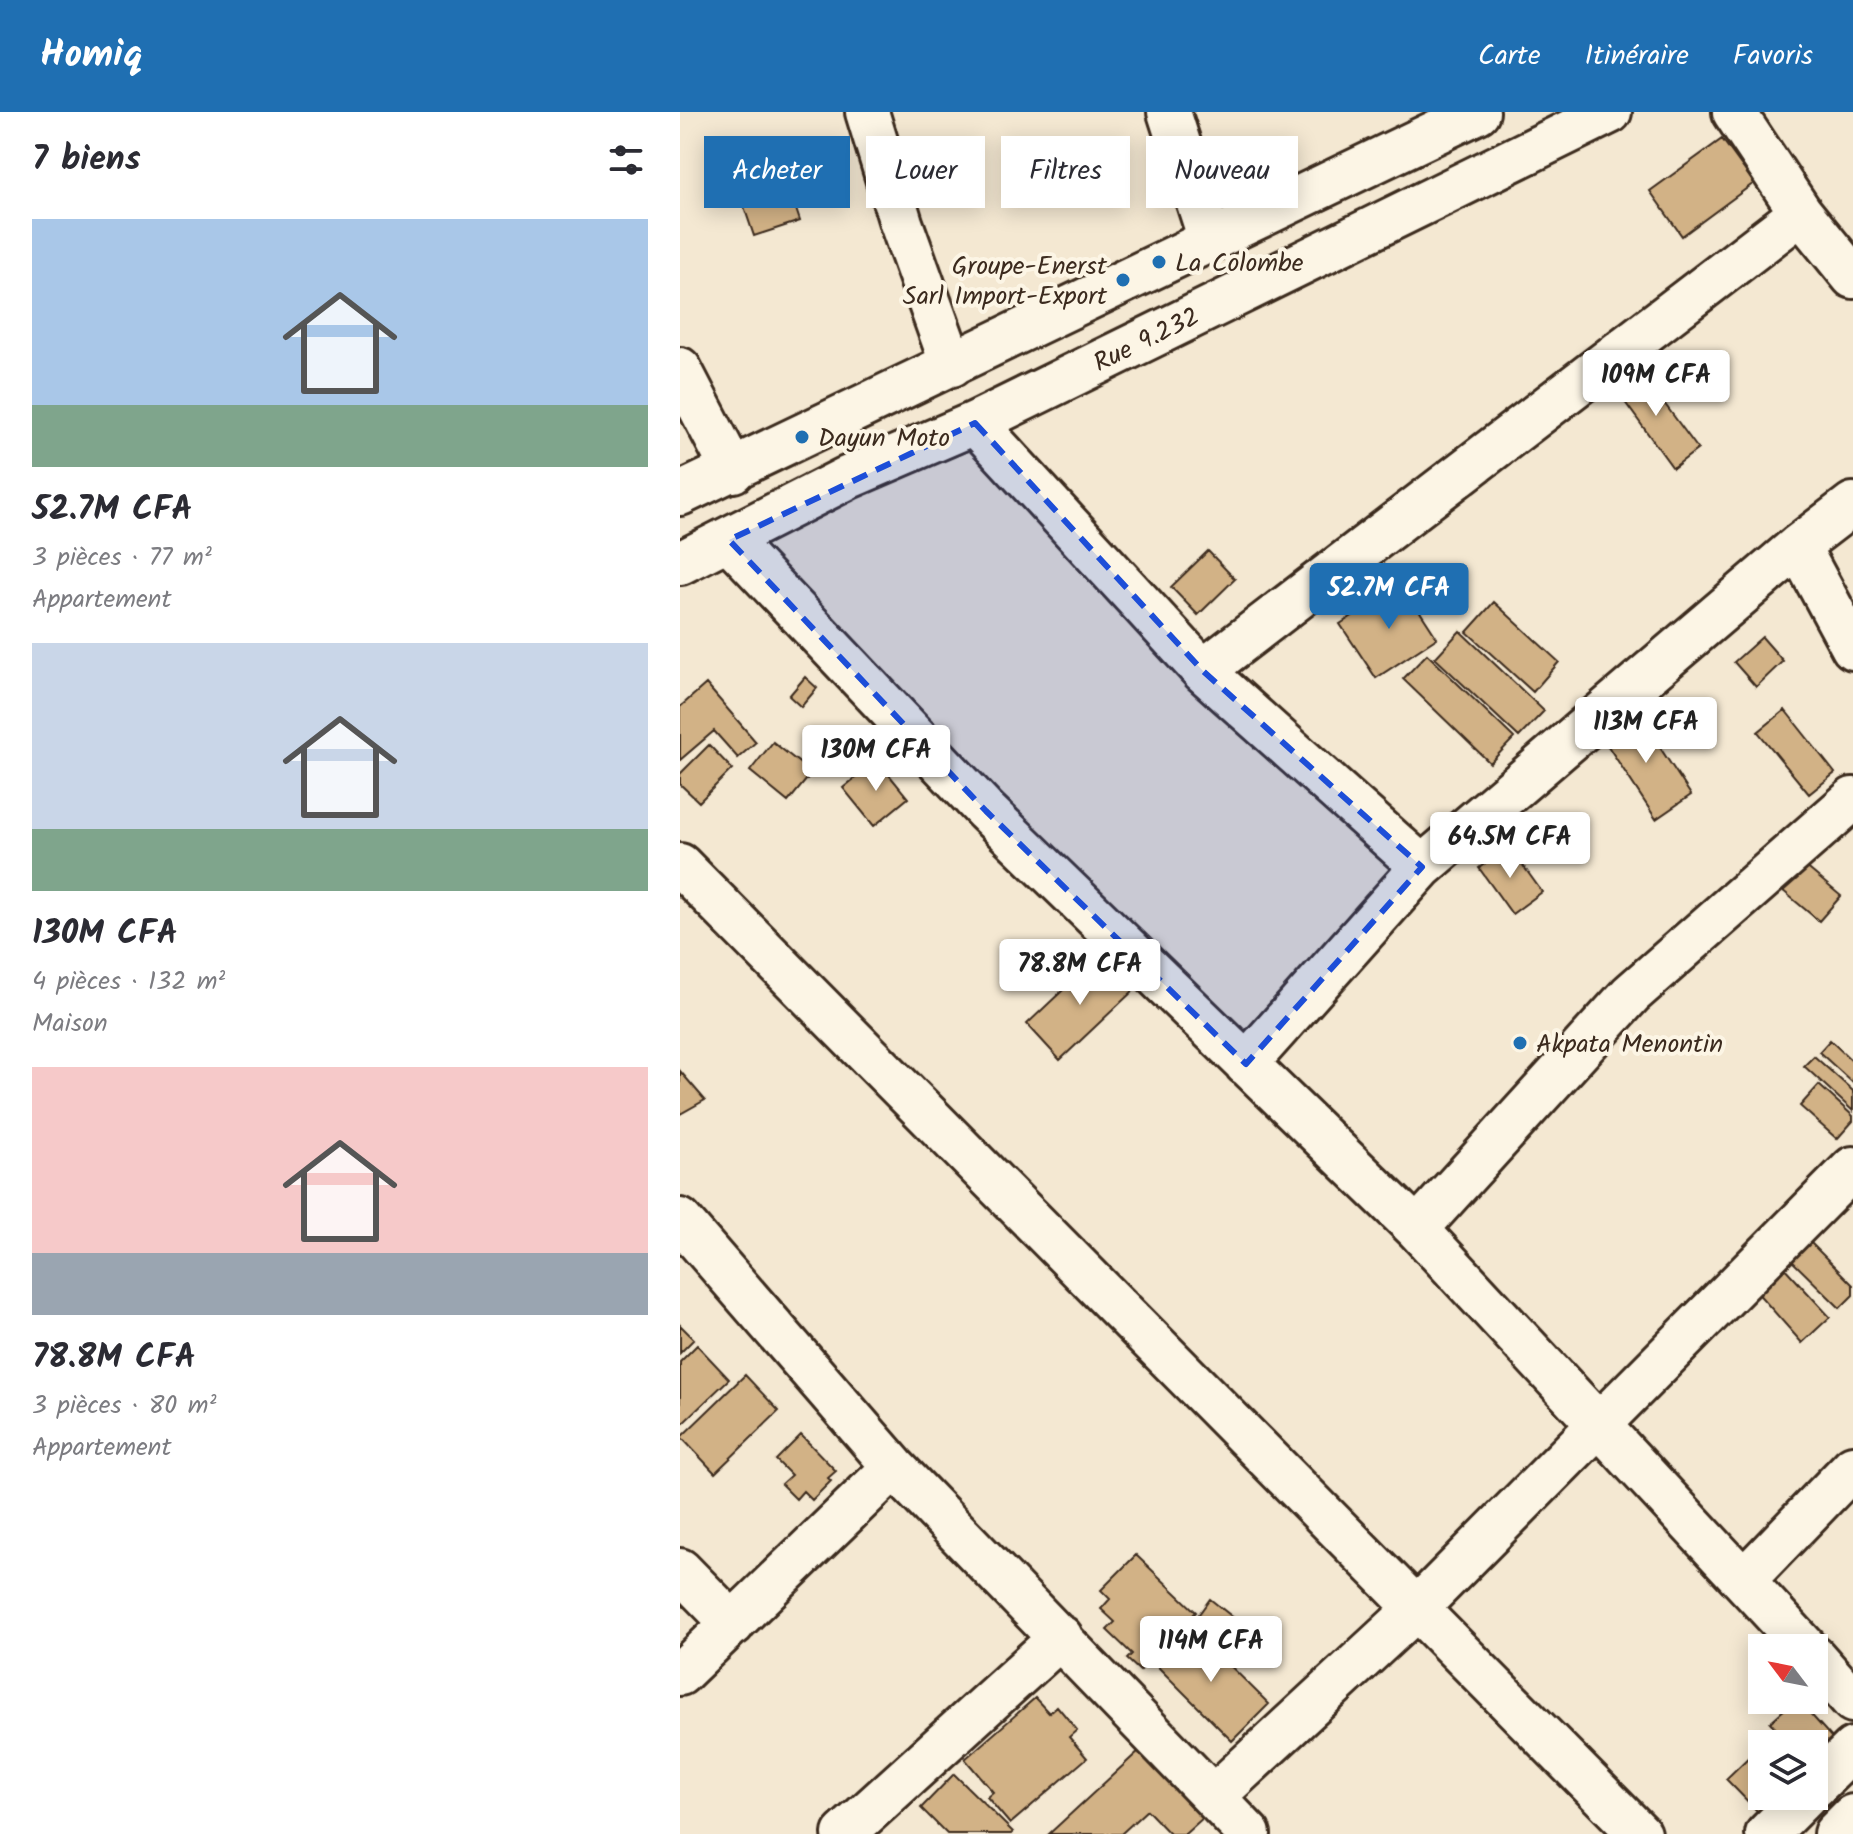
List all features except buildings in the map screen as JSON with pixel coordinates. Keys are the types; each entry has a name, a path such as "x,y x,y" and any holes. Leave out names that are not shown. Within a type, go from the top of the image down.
{"highway":[{"path":"1836,1834 1853,1817"}],"street":[{"path":"867,112 901,223 952,365"},
{"path":"1169,112 1210,240"},
{"path":"680,494 1478,112"},
{"name":"Rue 9.232","path":"680,563 847,478 975,423 1610,112"},
{"path":"1734,112 1801,213 1853,277"},
{"path":"1203,671 1801,213"},
{"path":"680,369 733,471"},
{"path":"975,423 1203,671 1422,867"},
{"path":"1246,1064 1422,867 1798,546 1853,504"},
{"path":"729,540 986,811 1417,1229 1794,1634"},
{"path":"1798,546 1853,648"},
{"path":"1417,1229 1631,994 1853,799"},
{"path":"680,865 1640,1834"},
{"path":"1214,1796 1416,1609 1853,1168"},
{"path":"680,1220 894,1467 1249,1834"},
{"path":"680,1674 894,1467"},
{"path":"1745,1579 1853,1467"},
{"path":"680,1570 733,1624"},
{"path":"844,1834 1061,1637"},
{"path":"1828,1673 1853,1701"},
{"path":"1828,1773 1853,1749"},
{"path":"1767,1834 1791,1810"}],"highlighted area":[{"path":"975,423 1203,671 1422,867 1246,1064 986,811 729,540"}],"place":[{"name":"La Colombe","path":"1159,262"},
{"name":"Groupe-Enerst Sarl Import-Export","path":"1123,280"},
{"name":"Dayun Moto","path":"802,437"},
{"name":"Akpata Menontin","path":"1520,1043"}]}
